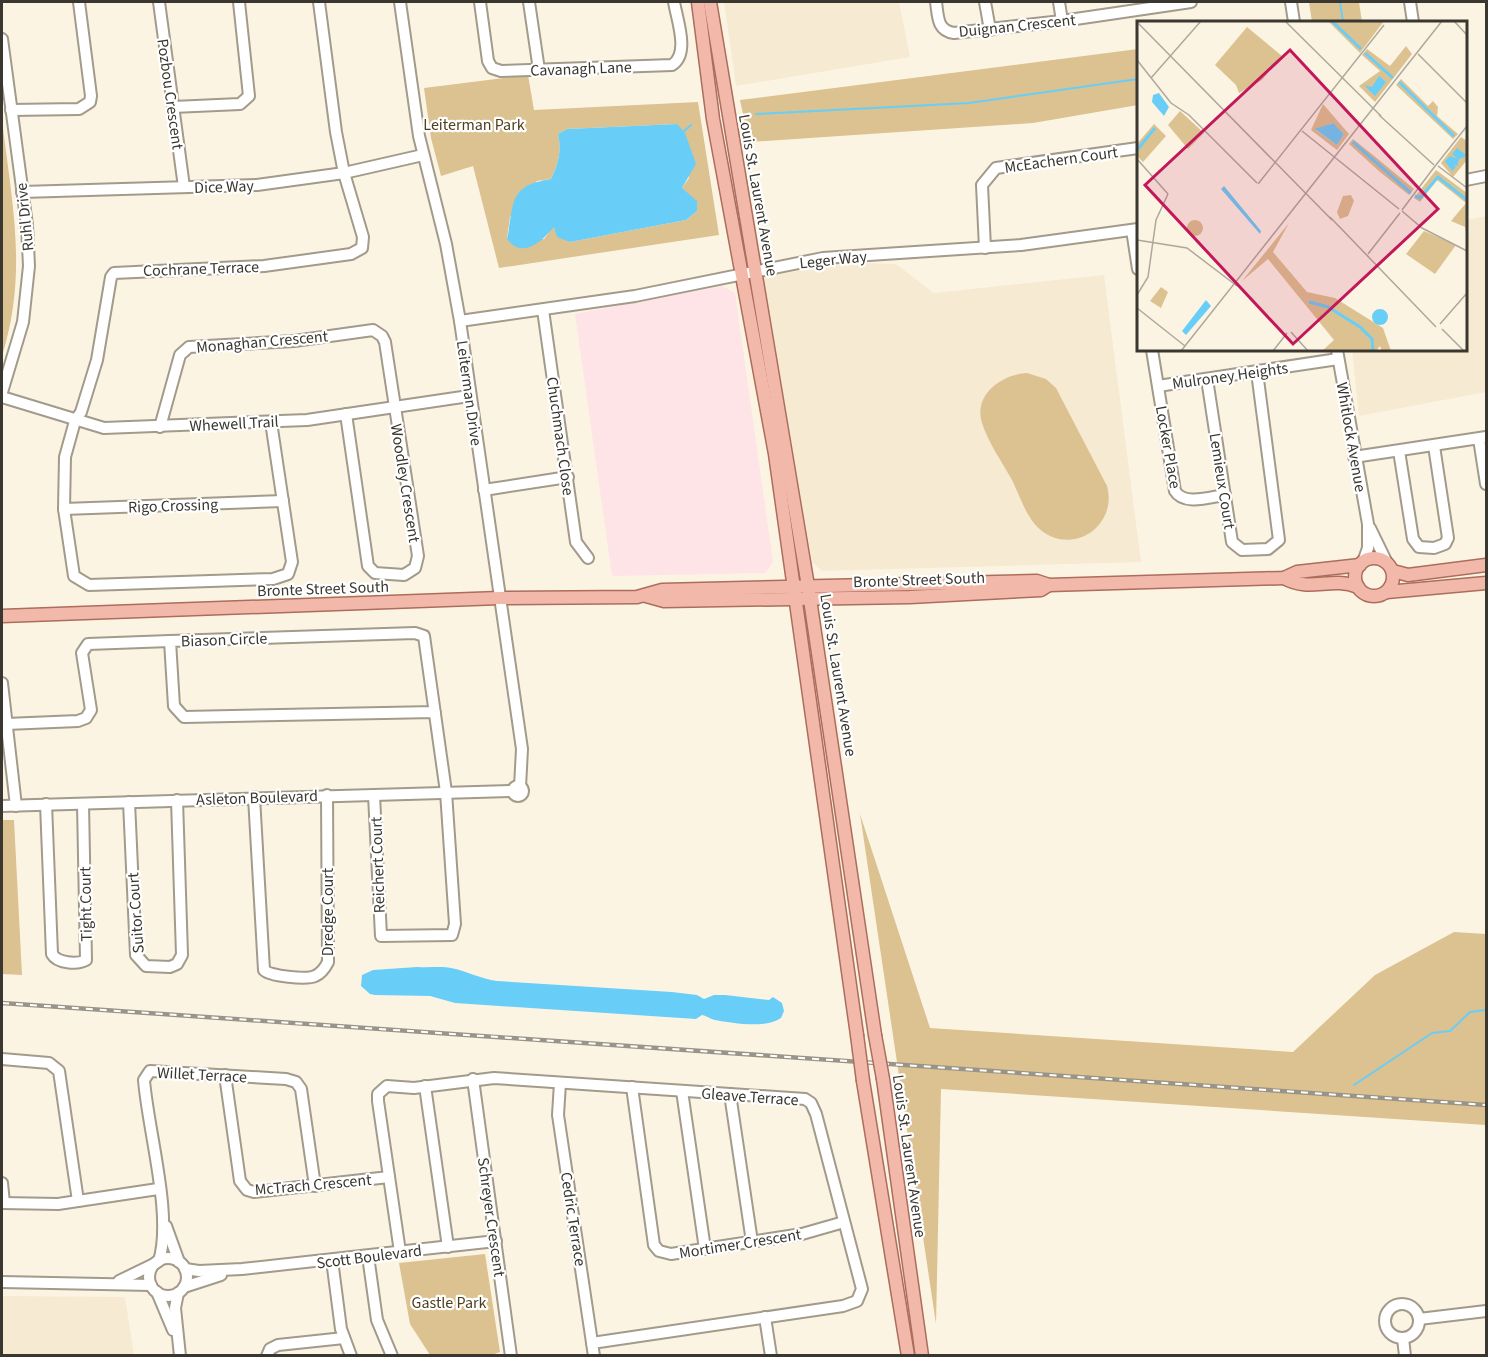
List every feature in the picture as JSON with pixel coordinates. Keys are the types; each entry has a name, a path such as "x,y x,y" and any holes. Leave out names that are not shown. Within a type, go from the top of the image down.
{"main road":[{"name":"Louis St. Laurent Avenue","path":"698,2 713,119 749,272 808,586 922,1356"},
{"name":"Louis St. Laurent Avenue","path":"710,2 863,1080 908,1356"},
{"path":"1486,565 1408,575 1376,558 1362,564 1355,577 1358,587 1366,595 1374,597 1387,592 1486,583"},
{"name":"Bronte Street South","path":"646,596 662,590 792,586 1037,581 1049,585 1284,578 1297,572 1362,564"},
{"path":"1387,592 1392,586 1390,567"},
{"name":"Bronte Street South","path":"1284,578 1299,586 1339,582 1358,587"},
{"name":"Bronte Street South","path":"2,616 500,598 646,596 664,601 810,600 1041,591 1049,585"}],"street":[{"path":"11,110 79,109 90,102 79,2"},
{"name":"Pozbou Crescent","path":"159,2 184,188"},
{"path":"173,107 240,104 249,96 239,2"},
{"path":"319,2 344,173"},
{"name":"Leiterman Drive","path":"400,2 423,155 446,244 460,321 469,396 522,749 517,789"},
{"name":"Cavanagh Lane","path":"480,2 489,65 501,71 672,65 677,62 682,52 674,2"},
{"path":"529,2 539,69"},
{"name":"Duignan Crescent","path":"936,2 939,24 943,30 954,33 1062,21 1135,6 1191,2"},
{"path":"985,2 990,30"},
{"path":"1059,2 1062,21"},
{"path":"1290,2 1294,21"},
{"path":"1410,2 1413,21"},
{"name":"Ruhl Drive","path":"2,39 27,225 28,279 20,334 2,392"},
{"name":"McEachern Court","path":"985,248 982,185 996,168 1137,148"},
{"name":"Dice Way","path":"22,192 257,185 344,173 423,155"},
{"name":"Cochrane Terrace","path":"75,421 81,412 97,360 111,278 114,273 264,266 357,253 362,248 363,237 344,173"},
{"path":"1467,180 1486,176"},
{"path":"1135,229 1137,256"},
{"name":"Leger Way","path":"460,321 635,296 823,258 985,248 1135,229"},
{"name":"Chuchmach Close","path":"543,310 576,542 588,558"},
{"name":"Monaghan Crescent","path":"160,427 180,355 189,346 294,341 374,330 382,336 385,342 394,407"},
{"name":"Locker Place","path":"1152,351 1176,491 1179,497 1185,500 1225,495"},
{"name":"Mulroney Heights","path":"1158,386 1257,372 1337,354"},
{"name":"Whitlock Avenue","path":"1337,354 1368,524 1368,548 1362,564"},
{"name":"Lemieux Court","path":"1207,379 1233,542 1242,550 1268,549 1279,540 1257,372"},
{"name":"Whewell Trail","path":"2,397 104,428 271,422 346,414 469,396"},
{"name":"Woodley Crescent","path":"346,414 368,566 375,573 404,575 416,568 418,562 394,407"},
{"path":"75,421 65,457 64,509 72,570 81,583 89,585 282,578 291,569 271,422"},
{"path":"1354,457 1483,438 1486,484"},
{"path":"1399,451 1413,539 1419,547 1434,548 1445,544 1448,538 1434,446"},
{"path":"484,490 568,477"},
{"name":"Rigo Crossing","path":"64,509 283,501"},
{"name":"Whitlock Avenue","path":"1368,524 1390,567"},
{"name":"Biason Circle","path":"435,712 184,717 174,706 170,641 420,633 424,636 435,712 446,792"},
{"path":"6,724 78,721 86,718 91,710 82,653 88,644 170,641"},
{"path":"2,683 16,806"},
{"name":"Asleton Boulevard","path":"2,806 517,789"},
{"name":"Reichert Court","path":"374,795 381,936 447,937 452,935 455,924 446,792"},
{"name":"Dredge Court","path":"254,797 264,970 269,975 312,977 323,971 328,962 327,795"},
{"name":"Suitor Court","path":"129,802 137,958 146,966 170,967 177,964 182,955 177,800"},
{"name":"Tight Court","path":"46,804 52,954 58,961 81,963 86,957 83,804"},
{"path":"2,1059 49,1063 59,1071 78,1201"},
{"name":"Willet Terrace","path":"158,1262 164,1246 163,1216 144,1089 146,1074 159,1070 286,1079 296,1082 301,1089 315,1186"},
{"name":"McTrach Crescent","path":"225,1075 241,1184 254,1192 389,1177"},
{"name":"Gleave Terrace","path":"400,1252 378,1094 387,1086 425,1086 494,1078 805,1099 811,1103 816,1114 862,1289 857,1301 843,1306 592,1342"},
{"name":"Schreyer Crescent","path":"473,1079 511,1356"},
{"name":"Cedric Terrace","path":"560,1083 558,1115 594,1356"},
{"path":"425,1086 448,1246"},
{"name":"Mortimer Crescent","path":"632,1087 654,1245 665,1254 802,1234 844,1222"},
{"path":"682,1091 705,1249"},
{"path":"730,1094 752,1242"},
{"path":"2,1183 3,1203 58,1204 158,1189"},
{"name":"Willet Terrace","path":"163,1216 182,1266"},
{"name":"Scott Boulevard","path":"182,1266 199,1271 242,1269 496,1241"},
{"path":"368,1256 377,1320 392,1356"},
{"path":"116,1282 169,1259 182,1266 187,1278 175,1308 179,1350"},
{"path":"332,1260 344,1338 351,1356"},
{"path":"158,1262 150,1273 179,1350"},
{"name":"Scott Boulevard","path":"181,1290 242,1269"},
{"path":"2,1282 116,1282 154,1288 167,1296 181,1290"},
{"path":"1404,1304 1414,1309 1419,1319 1413,1334 1403,1338 1388,1331 1384,1320 1389,1309 1404,1304"},
{"path":"1419,1319 1486,1311"},
{"path":"765,1317 771,1356"},
{"path":"267,1356 274,1346 344,1338"},
{"path":"1403,1338 1405,1356"}],"shaded area":[{"path":"724,2 899,2 910,57 736,86"},
{"path":"1486,216 1486,392 1359,416 1352,351 1467,351 1467,220"},
{"path":"826,262 896,264 934,293 1104,275 1141,562 822,571 812,562 763,276"},
{"path":"722,286 735,293 773,562 765,573 612,576 575,314"},
{"path":"2,1296 125,1297 134,1355 2,1355"}],"green space":[{"path":"1309,2 1359,2 1362,21 1312,21"},
{"path":"1137,49 1137,105 1033,123 749,142 740,100"},
{"name":"Leiterman Park","path":"528,75 534,110 698,102 719,235 499,268 473,166 441,176 431,138 424,88","holes":["677,124 689,178 682,188 697,211 686,220 570,242 554,226 544,239 507,239 510,217 537,181 551,179 559,158 558,134 567,129"]},
{"path":"2,120 13,210 16,267 10,325 2,356"},
{"path":"1027,373 1046,379 1056,388 1107,486 1109,497 1106,513 1096,528 1077,539 1055,538 1042,531 1032,521 982,423 980,413 982,403 992,388 1009,377"},
{"path":"860,814 930,1028 1293,1052 1375,975 1454,932 1486,934 1486,1125 941,1089 936,1324"},
{"path":"2,820 14,820 22,975 2,974"},
{"name":"Gastle Park","path":"485,1254 500,1352 489,1356 430,1355 410,1324 399,1263"}],"water":[{"path":"677,124 685,133 696,164 682,188 697,201 697,211 686,220 570,242 557,237 554,227 544,238 526,248 519,248 507,239 513,206 520,192 527,186 551,179 559,158 558,134 567,129"},
{"path":"417,967 451,968 497,981 672,992 697,995 704,999 714,995 769,1000 773,997 782,1003 784,1011 781,1018 767,1023 730,1023 702,1015 696,1019 455,1003 430,996 375,995 370,994 361,986 362,975 373,970"}],"waterway":[{"path":"1340,2 1343,21"},
{"path":"756,114 969,103 1137,79"},
{"path":"682,133 691,125"},
{"path":"1354,1085 1432,1033 1450,1031 1470,1012 1486,1010"}],"railway":[{"path":"2,1003 1486,1105"}]}
